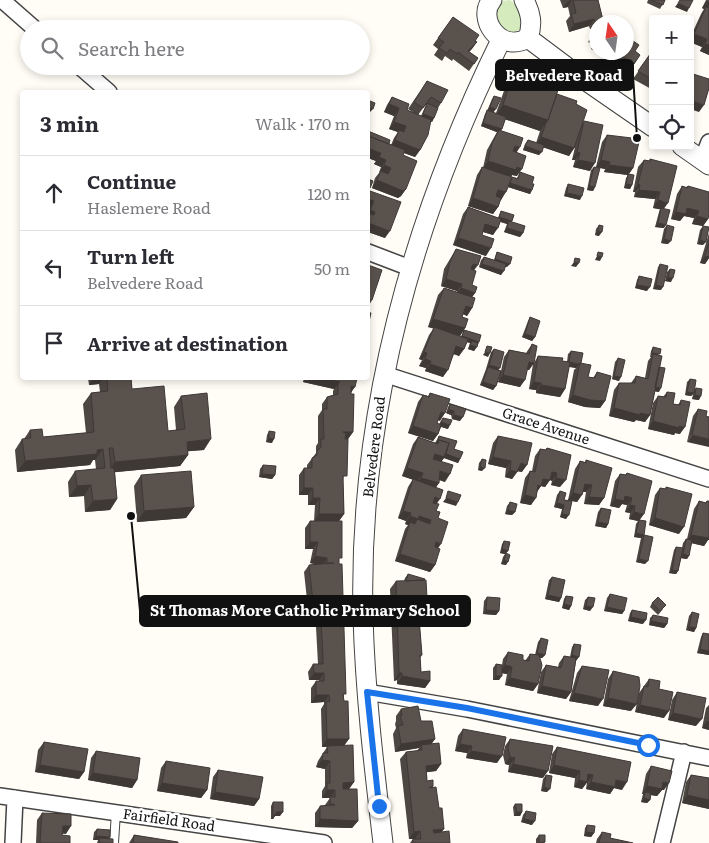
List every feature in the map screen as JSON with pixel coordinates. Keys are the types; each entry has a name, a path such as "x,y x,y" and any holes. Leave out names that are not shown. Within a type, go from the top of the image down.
{"street":[{"path":"2,0 25,20"},
{"path":"487,2 486,15 496,34 501,40 512,43 528,38 532,29 530,13 524,0"},
{"path":"528,38 572,72 649,124"},
{"name":"Belvedere Road","path":"383,843 367,692 363,615 364,544 371,459 390,343 410,268 439,181 480,84 501,40"},
{"path":"89,75 107,90"},
{"path":"688,150 705,162 709,142"},
{"path":"370,253 410,268"},
{"name":"Grace Avenue","path":"384,374 709,479"},
{"path":"367,692 467,708 709,758"},
{"path":"662,843 684,752"},
{"name":"Fairfield Road","path":"0,796 324,843"},
{"path":"13,843 15,798"}],"lane":[{"path":"114,843 116,812"}],"green space":[{"path":"510,0 518,9 522,21 521,29 513,33 501,28 495,13 501,1"}],"building":[{"path":"573,0 598,0 602,15 589,15 589,20 574,24 571,14 576,13"},
{"path":"651,0 665,0 663,5"},
{"path":"680,0 693,0 689,8 678,3"},
{"path":"706,7 709,8 709,45 705,44 707,39 694,34"},
{"path":"453,17 479,35 475,41 477,42 468,51 478,58 474,64 458,52 457,54 450,49 447,53 439,48 444,42 438,38"},
{"path":"634,42 639,45 635,51 640,55 634,64 628,60 634,60"},
{"path":"649,56 649,78 638,71"},
{"path":"694,74 709,79 709,88 704,105 694,101"},
{"path":"512,77 558,90 548,120 503,105"},
{"path":"427,81 448,90 441,103 431,97 423,108 414,102"},
{"path":"557,94 577,101 576,104 587,110 574,148 541,137"},
{"path":"494,96 501,98 496,109 490,107"},
{"path":"392,97 409,104 407,110 431,120 428,135 420,150 395,140 399,130 404,132 406,126 394,122 399,108 389,104"},
{"path":"370,101 375,103 373,109 370,108"},
{"path":"427,103 438,108 434,118 423,114"},
{"path":"487,110 506,117 502,129 483,123"},
{"path":"584,121 603,125 595,163 578,160 580,153 577,152"},
{"path":"499,130 523,138 520,147 515,146 513,151 526,156 522,169 517,167 516,170 488,161 492,143"},
{"path":"370,132 390,140 389,144 370,137"},
{"path":"607,135 632,138 632,140 639,142 633,168 609,165 610,162 601,160"},
{"path":"370,137 405,150 403,155 417,161 406,189 403,191 377,180 381,171 388,174 391,168 384,165 386,160 379,157 381,153 370,149"},
{"path":"528,140 544,145 542,152 525,146"},
{"path":"650,159 677,166 668,203 658,200 660,192 639,190 640,185 638,184 644,160 650,161"},
{"path":"482,167 512,177 506,192 498,190 496,196 501,198 498,207 473,198"},
{"path":"594,167 600,168 595,187 589,186"},
{"path":"520,172 534,177 532,190 510,183 512,177 518,179"},
{"path":"628,174 634,175 632,185 626,184"},
{"path":"568,184 584,188 582,196 567,193"},
{"path":"682,186 709,192 708,219 697,216 699,211 687,208 686,214 676,212"},
{"path":"370,191 401,202 390,231 370,224 370,214 374,215 375,212 370,210 374,201 370,200"},
{"path":"468,207 501,219 498,228 485,224 482,235 494,239 491,248 458,238"},
{"path":"661,208 670,210 666,225 658,223"},
{"path":"501,211 514,215 512,221 499,217"},
{"path":"509,221 525,226 523,233 507,228"},
{"path":"599,225 603,226 602,232 598,231"},
{"path":"667,225 674,227 671,241 664,239"},
{"path":"703,226 709,227 706,242 700,240"},
{"path":"709,243 709,257 705,256"},
{"path":"456,249 481,256 478,265 473,264 471,269 476,271 472,285 477,287 475,293 461,288 462,284 446,279 450,262"},
{"path":"497,252 512,257 510,264 495,259"},
{"path":"598,252 603,253 602,257 597,256"},
{"path":"484,257 506,264 504,271 482,264"},
{"path":"575,258 580,259 579,263 574,262"},
{"path":"660,264 668,266 663,287 656,285"},
{"path":"370,266 382,270 372,300 370,299"},
{"path":"670,269 675,270 673,278 668,277"},
{"path":"639,276 652,279 650,287 637,285"},
{"path":"444,288 475,298 472,308 466,306 462,317 468,319 465,328 433,319"},
{"path":"530,317 540,321 535,337 525,334"},
{"path":"434,327 468,339 464,349 456,346 448,370 430,364 431,361 425,359 427,353 424,352"},
{"path":"464,330 481,335 479,342 462,336"},
{"path":"472,341 478,343 477,347 470,345"},
{"path":"532,344 537,346 534,363 529,362 525,380 503,375 509,350 529,354"},
{"path":"487,346 492,347 490,353 485,352"},
{"path":"653,347 661,349 660,354 652,353"},
{"path":"494,349 504,352 500,368 489,365"},
{"path":"571,351 583,353 581,363 569,362"},
{"path":"653,354 662,356 650,415 640,413 640,415 614,408 619,383 635,383 636,376 648,379"},
{"path":"538,356 563,358 562,361 570,362 565,389 534,382"},
{"path":"618,358 625,360 621,377 614,376"},
{"path":"580,363 591,365 588,377 595,378 597,372 611,376 605,401 590,400 573,395"},
{"path":"488,367 501,371 496,386 483,382"},
{"path":"659,367 665,368 661,388 655,387"},
{"path":"690,379 696,380 694,393 687,392"},
{"path":"107,380 131,380 132,389 164,386 168,431 185,429 181,396 207,393 211,439 187,442 188,455 115,462 113,448 109,448 111,468 114,468 117,499 93,501 91,485 77,486 75,471 105,468 103,449 97,450 97,454 25,461 22,439 31,438 30,430 42,429 43,437 94,432 91,393 108,391"},
{"path":"330,380 357,380 355,387 351,386 351,394 354,394 353,432 343,432 346,433 345,439 348,439 347,476 343,476 344,514 319,514 320,498 313,498 313,488 304,488 304,468 312,468 312,458 317,455 317,451 321,447 321,439 324,439 323,409 327,409 327,397 338,394 338,383 340,382"},
{"path":"696,388 702,389 701,396 695,395"},
{"path":"667,392 675,393 673,404 680,405 681,400 690,402 685,427 679,426 679,428 653,421 658,396 666,397"},
{"path":"430,393 450,399 445,413 441,412 437,423 441,425 438,434 413,426 423,395 429,397"},
{"path":"450,404 466,409 463,417 454,415 454,411 449,410"},
{"path":"698,409 707,411 706,416 709,417 709,439 692,435"},
{"path":"443,418 452,420 450,425 441,422"},
{"path":"269,431 275,432 274,439 269,438"},
{"path":"439,436 457,441 454,449 463,452 460,459 446,454 449,443 439,440 437,443"},
{"path":"498,436 532,443 527,465 521,463 517,472 510,470 511,461 493,457"},
{"path":"418,437 438,444 439,440 449,443 444,457 435,454 433,459 453,465 450,474 440,471 439,483 421,478 423,473 407,468"},
{"path":"547,448 571,455 566,480 556,478 557,473 552,472 550,480 543,479 541,486 538,485 536,498 525,495 530,471 535,472 540,449 546,450"},
{"path":"482,459 486,460 485,468 480,467"},
{"path":"586,460 612,468 604,498 589,497 592,485 585,484 582,495 573,493 580,461 586,463"},
{"path":"263,465 276,466 275,475 262,474"},
{"path":"191,471 194,507 144,511 141,475"},
{"path":"627,473 652,481 644,514 634,512 635,506 630,505 632,498 625,496 624,501 615,499 620,474 626,475"},
{"path":"413,479 443,490 440,499 435,497 433,503 439,504 436,511 440,512 438,518 448,522 441,544 436,542 435,547 440,549 435,565 400,554 410,522 415,524 417,519 430,524 431,520 419,516 418,519 410,516 411,513 403,511"},
{"path":"666,487 692,494 684,527 655,518 660,488 666,489"},
{"path":"448,491 461,495 458,502 446,498"},
{"path":"560,491 566,493 564,500 572,501 569,515 562,514 564,505 557,503"},
{"path":"699,501 706,503 709,501 709,538 691,535"},
{"path":"510,502 517,504 515,512 508,510"},
{"path":"601,508 611,510 608,524 598,522"},
{"path":"639,520 646,521 644,535 636,533"},
{"path":"310,521 342,521 342,558 339,558 339,564 342,564 346,694 343,694 344,701 348,701 349,739 327,739 326,702 330,701 329,695 316,695 316,681 324,681 324,673 314,673 313,664 323,664 323,657 320,602 313,602 309,565 334,563 327,563 327,558 315,556 318,542 310,542"},
{"path":"644,535 653,537 648,561 639,559"},
{"path":"686,539 692,540 689,556 683,554"},
{"path":"504,541 510,542 508,551 502,549"},
{"path":"676,547 683,548 678,571 672,570"},
{"path":"506,553 510,555 508,562 504,560"},
{"path":"408,574 425,579 406,581"},
{"path":"552,577 565,580 561,598 548,595"},
{"path":"426,580 427,598 420,598 418,605 422,655 420,655 421,672 430,671 430,681 402,676 402,673 399,673 396,581"},
{"path":"610,594 627,598 624,611 607,607"},
{"path":"566,596 573,597 571,606 564,604"},
{"path":"487,597 500,598 499,611 486,610"},
{"path":"588,597 595,598 593,607 586,606"},
{"path":"658,597 666,605 660,611 652,603"},
{"path":"632,610 647,613 646,620 631,617"},
{"path":"692,612 699,614 696,628 689,627"},
{"path":"653,615 668,618 667,624 651,621"},
{"path":"703,633 709,634 709,651 700,649"},
{"path":"541,638 548,640 545,655 537,653"},
{"path":"574,644 581,645 579,657 572,655"},
{"path":"508,652 523,655 523,660 529,661 530,654 539,655 542,665 538,684 510,678 512,667 505,665"},
{"path":"564,656 576,658 571,692 542,686 546,665 561,668"},
{"path":"496,664 502,665 502,676 496,676"},
{"path":"582,666 609,670 603,699 574,693"},
{"path":"613,671 639,677 640,686 637,704 608,698"},
{"path":"649,679 660,681 659,689 673,692 669,711 640,705 644,686 648,687"},
{"path":"677,692 706,698 702,719 673,713"},
{"path":"418,706 421,721 432,721 435,739 401,744 398,726 403,725 400,716 402,716 401,709"},
{"path":"463,729 506,737 502,756 471,751 472,746 460,744"},
{"path":"510,739 553,746 548,771 513,764 515,758 510,757 508,748"},
{"path":"44,742 88,749 84,772 40,765"},
{"path":"439,743 441,764 426,766 427,781 433,780 433,786 429,788 436,787 439,808 442,808 444,829 433,830 434,833 449,831 450,843 413,843 413,839 421,839 420,831 414,832 406,752 422,750 421,745"},
{"path":"353,745 354,782 343,783 343,789 357,789 358,821 320,819 320,806 335,805 330,803 330,797 335,797 335,790 327,790 327,783 330,783 330,761 322,760 323,753 328,753 327,746"},
{"path":"557,747 631,762 627,782 616,780 615,787 591,782 593,775 588,774 587,782 579,780 580,771 554,765"},
{"path":"96,751 140,758 137,780 93,773"},
{"path":"166,761 210,768 207,790 162,783"},
{"path":"651,766 672,771 669,783 663,782 662,789 647,786"},
{"path":"218,770 263,777 259,799 215,792"},
{"path":"546,775 552,776 550,789 544,787"},
{"path":"691,775 709,778 709,800 687,795"},
{"path":"645,792 651,793 650,800 644,798"},
{"path":"273,802 283,802 283,812 276,812 276,815 273,815"},
{"path":"515,804 522,804 522,812 517,812"},
{"path":"526,811 536,813 535,821 524,819"},
{"path":"42,813 71,814 71,826 63,826 62,835 70,836 70,843 40,843"},
{"path":"587,825 595,826 594,833 586,832"},
{"path":"97,829 110,830 110,837 96,836"},
{"path":"602,832 611,834 610,838 633,843 599,843"},
{"path":"134,835 178,842 178,843 133,843"},
{"path":"539,835 545,835 545,842 539,843"},
{"path":"100,838 113,839 113,843 99,843"}],"place":[{"name":"Belvedere Road","path":"637,138"},
{"name":"St Thomas More Catholic Primary School","path":"131,516"}],"route":[{"path":"379,806 367,692 467,708 648,745"}]}
